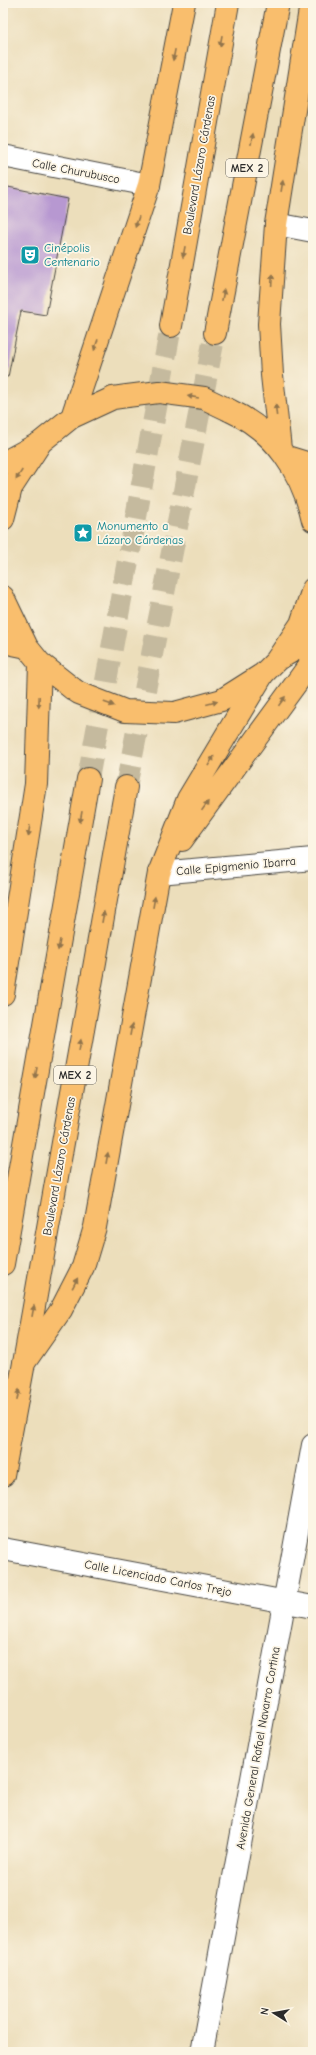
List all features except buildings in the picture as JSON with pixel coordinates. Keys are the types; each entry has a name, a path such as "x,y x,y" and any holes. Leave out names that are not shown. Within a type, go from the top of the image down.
{"main road":[{"path":"72,417 149,185 184,3"},
{"name":"Boulevard Lázaro Cárdenas","path":"171,326 228,3"},
{"name":"MEX 2","path":"215,333 278,3"},
{"path":"283,453 272,375 269,324 276,224 311,3"},
{"path":"3,464 41,442 72,417 113,398 159,392 204,398 246,418 283,453 307,496 313,520"},
{"path":"3,519 11,488 41,442"},
{"path":"283,453 313,465"},
{"path":"24,1363 60,1310 83,1267 95,1227 159,872 188,799 270,667 301,624 313,589"},
{"path":"3,597 33,655 36,784 3,994"},
{"path":"3,642 33,655 79,694 125,710 174,713 222,700 313,639"},
{"path":"159,872 206,805 313,660"},
{"name":"MEX 2","path":"3,1264 88,779"},
{"name":"Boulevard Lázaro Cárdenas","path":"3,1474 126,787"}],"street":[{"name":"Calle Churubusco","path":"3,156 149,185"},
{"path":"276,224 313,231"},
{"name":"Calle Epigmenio Ibarra","path":"159,872 313,859"},
{"name":"Avenida General Rafael Navarro Cortina","path":"202,2052 313,1445"},
{"name":"Calle Licenciado Carlos Trejo","path":"3,1549 313,1607"}],"tunnel":[{"path":"88,779 171,326"},
{"path":"126,787 215,333"}],"place":[{"name":"Cinépolis Centenario","path":"30,255"},
{"name":"Monumento a Lázaro Cárdenas","path":"83,533"}]}
